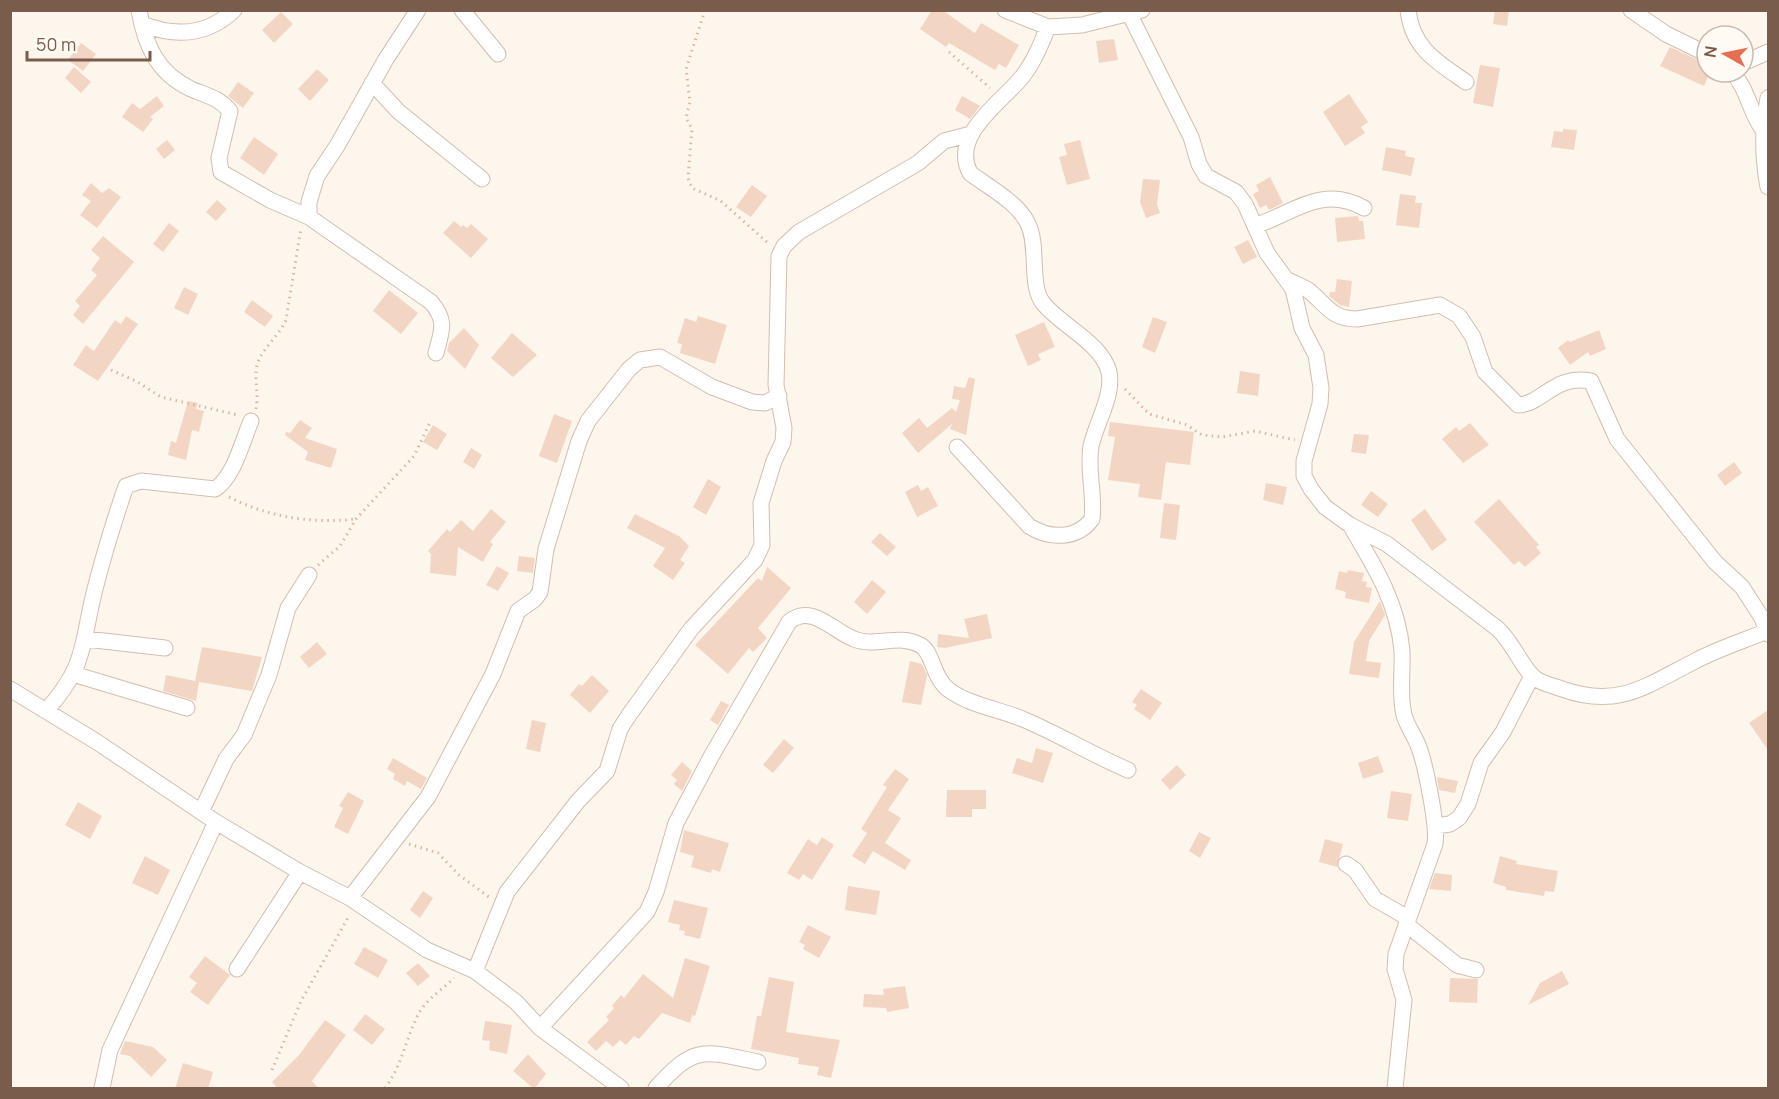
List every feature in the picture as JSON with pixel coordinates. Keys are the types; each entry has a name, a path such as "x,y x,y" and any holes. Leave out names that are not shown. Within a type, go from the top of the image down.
{"street":[{"path":"140,17 161,32 199,32 218,23 234,10"},
{"path":"307,216 317,176 418,10"},
{"path":"462,10 498,54"},
{"path":"1005,10 1048,27 1082,25 1136,13 1191,137 1199,164 1206,176 1236,192 1245,204 1267,253 1293,289 1302,328 1316,355 1319,372 1320,404 1308,441 1304,476 1325,507 1350,525 1387,544 1498,629 1509,639 1532,676 1538,681 1572,693 1605,699 1658,682 1695,661 1768,632 1762,618 1742,587 1715,562 1617,439 1603,413 1596,388 1591,381 1574,380 1561,384 1525,405 1518,405 1485,372 1473,337 1459,316 1451,309 1440,305 1357,319 1344,319 1333,313 1308,290 1286,279"},
{"path":"1408,10 1409,24 1420,47 1466,82"},
{"path":"1631,10 1666,34 1695,48"},
{"path":"140,17 151,55 164,69 189,88 220,99 230,111 219,158 221,172 307,216 431,302 440,312 443,322 436,352"},
{"path":"957,447 1029,526 1041,534 1057,536 1086,528 1092,519 1094,506 1091,449 1109,387 1109,372 1105,362 1085,340 1042,303 1038,294 1036,256 1029,225 1012,205 970,173 966,158 971,134 1002,101 1029,66 1048,27"},
{"path":"372,83 399,112 482,179"},
{"path":"1741,84 1753,117 1763,130"},
{"path":"1768,98 1762,147 1768,187"},
{"path":"470,969 501,905 527,865 578,801 607,771 620,729 674,652 755,560 762,545 764,533 761,504 774,461 783,442 784,428 776,385 779,256 784,246 799,232 918,163 944,141 971,134"},
{"path":"1255,226 1321,198 1341,198 1364,208"},
{"path":"353,899 415,817 433,788 493,674 518,611 535,599 540,592 546,549 579,441 588,421 629,369 640,360 660,357 712,387 739,398 765,403 778,396"},
{"path":"46,711 73,674 83,655 93,596 126,486 141,481 214,489 222,485 251,421"},
{"path":"1350,525 1383,580 1396,612 1402,650 1403,710 1426,768 1435,826 1435,844 1396,954 1395,969 1404,1000 1395,1089"},
{"path":"201,812 226,759 244,735 269,675 288,608 309,575"},
{"path":"540,1028 646,912 656,892 676,823 711,755 789,622 796,616 808,614 863,642 878,643 892,638 921,645 928,651 935,675 947,688 966,701 1026,720 1128,771"},
{"path":"86,639 165,648"},
{"path":"73,674 187,708"},
{"path":"1435,826 1450,824 1463,811 1481,763 1520,703 1532,676"},
{"path":"10,689 216,822 300,872 353,899 427,950 470,969 516,1002 540,1028 621,1089"},
{"path":"102,1089 110,1050 216,822"},
{"path":"1346,864 1354,870 1374,899 1407,921 1457,965 1476,970"},
{"path":"237,969 300,872"},
{"path":"657,1089 689,1058 701,1053 758,1062"}],"path":[{"path":"705,10 686,69 690,102 686,118 692,129 688,178 692,188 710,198 722,201 759,233 779,256"},
{"path":"949,52 1002,101"},
{"path":"111,370 136,381 161,397 233,414 251,421 259,394 256,373 258,362 280,333 286,320 307,216"},
{"path":"1109,372 1149,414 1186,425 1202,435 1222,437 1255,431 1274,437 1308,441"},
{"path":"309,575 325,556 340,546 356,519 414,456 430,420"},
{"path":"214,489 257,511 318,521 356,519"},
{"path":"397,838 438,852 459,875 501,905"},
{"path":"272,1070 300,1001 335,944 353,899"},
{"path":"386,1089 394,1077 424,1005 470,969"}],"building":[{"path":"932,10 942,10 975,33 981,23 1019,45 1006,68 999,64 995,70 949,43 946,47 920,29"},
{"path":"1495,10 1509,10 1507,26 1493,24"},
{"path":"281,12 293,24 274,43 262,30"},
{"path":"1114,39 1118,60 1099,63 1096,41"},
{"path":"81,43 96,54 83,71 68,60"},
{"path":"1670,47 1695,58 1695,82 1660,66"},
{"path":"1480,65 1500,68 1493,107 1473,103"},
{"path":"74,67 91,82 81,93 65,78"},
{"path":"317,69 329,80 310,101 298,89"},
{"path":"238,82 254,93 243,108 228,96"},
{"path":"1349,94 1368,122 1361,127 1365,133 1345,146 1323,112"},
{"path":"157,96 164,106 150,117 153,119 143,132 122,117 132,103 140,109"},
{"path":"962,96 980,106 970,119 955,110"},
{"path":"1563,129 1577,130 1574,150 1551,147 1554,131 1563,132"},
{"path":"254,137 278,154 264,175 240,158"},
{"path":"167,140 175,150 164,159 156,149"},
{"path":"1080,140 1090,179 1067,185 1059,157 1067,155 1064,144"},
{"path":"1386,147 1406,151 1405,156 1415,158 1411,176 1382,170"},
{"path":"1270,177 1283,203 1269,210 1266,205 1260,208 1253,194 1259,191 1256,185"},
{"path":"1143,179 1160,180 1157,204 1160,213 1146,218 1140,202"},
{"path":"91,183 102,193 109,188 121,197 97,228 80,215 91,201 82,195"},
{"path":"752,185 767,196 751,217 736,207"},
{"path":"1400,194 1416,196 1415,203 1422,203 1419,228 1396,225"},
{"path":"217,200 227,209 216,221 206,212"},
{"path":"1358,216 1359,221 1363,221 1365,239 1337,242 1335,218"},
{"path":"454,221 461,227 463,225 467,228 471,224 488,239 471,258 443,233"},
{"path":"169,223 179,231 163,252 153,244"},
{"path":"103,236 134,262 83,324 73,315 80,306 75,301 97,275 91,270 100,258 91,250"},
{"path":"1248,240 1257,257 1243,264 1234,247"},
{"path":"1337,279 1352,281 1349,307 1340,305 1329,296 1330,292 1335,292"},
{"path":"184,287 198,294 188,315 174,308"},
{"path":"389,290 418,313 401,334 373,311"},
{"path":"252,300 273,316 265,327 244,312"},
{"path":"126,316 138,324 98,381 73,365 86,345 94,351 115,320 121,324"},
{"path":"698,316 727,325 715,364 680,353 682,344 677,343 685,318 696,322"},
{"path":"1153,317 1167,322 1155,353 1142,347"},
{"path":"1044,322 1055,347 1038,354 1041,360 1028,366 1015,335"},
{"path":"464,328 479,345 465,369 447,351 449,343"},
{"path":"1599,330 1606,349 1590,356 1588,352 1570,365 1558,348 1568,340 1570,342"},
{"path":"512,333 537,355 513,377 491,358"},
{"path":"1240,371 1260,374 1258,396 1237,393"},
{"path":"969,377 975,379 966,435 950,429 952,424 918,453 902,433 919,418 927,428 952,408 956,412 960,400 952,399 954,386 965,388"},
{"path":"188,401 198,403 196,409 204,411 199,432 192,430 186,460 168,455 171,441 176,443"},
{"path":"554,414 572,421 557,463 539,456"},
{"path":"300,420 312,428 305,438 337,449 331,468 305,460 308,452 285,435 286,432 290,433"},
{"path":"1110,422 1194,432 1190,465 1166,462 1161,500 1138,497 1140,484 1108,480 1115,437 1108,436"},
{"path":"1470,423 1489,445 1463,463 1442,439 1456,427 1459,431"},
{"path":"433,425 447,434 437,450 423,442"},
{"path":"1354,434 1369,435 1366,454 1351,452"},
{"path":"471,448 482,455 474,469 463,462"},
{"path":"1734,462 1742,473 1725,486 1717,475"},
{"path":"708,479 721,487 706,515 693,507"},
{"path":"1266,483 1287,487 1283,505 1263,500"},
{"path":"918,485 921,491 928,487 938,506 917,517 905,492"},
{"path":"1371,491 1388,504 1378,517 1361,505"},
{"path":"1499,499 1539,545 1536,547 1541,553 1525,567 1519,561 1514,565 1474,522"},
{"path":"1164,503 1180,505 1176,540 1160,538"},
{"path":"491,509 506,522 490,542 493,544 483,562 458,547 456,576 430,573 431,554 428,551 447,529 450,532 461,520 473,531"},
{"path":"1425,509 1447,540 1432,551 1411,520"},
{"path":"635,514 679,536 689,546 680,560 685,563 673,580 653,566 665,548 627,528"},
{"path":"880,533 896,547 887,556 871,542"},
{"path":"519,556 535,558 533,573 517,571"},
{"path":"497,566 509,573 498,591 486,585"},
{"path":"767,567 791,588 758,628 767,638 753,652 749,648 728,674 695,645 758,578 762,581"},
{"path":"1348,570 1364,573 1362,581 1367,582 1366,587 1372,588 1369,603 1345,598 1346,592 1335,589 1339,571 1347,573"},
{"path":"872,580 886,592 867,614 854,602"},
{"path":"1380,601 1385,615 1369,641 1366,661 1381,663 1379,678 1349,674 1354,642"},
{"path":"987,614 992,638 945,648 937,647 938,634 969,638 964,619"},
{"path":"317,642 327,654 309,668 300,657"},
{"path":"202,647 262,657 252,691 199,682 196,701 163,691 166,675 195,681"},
{"path":"910,661 922,664 927,675 921,705 902,702"},
{"path":"592,675 609,691 590,713 570,695 579,684 582,686"},
{"path":"1141,689 1162,703 1150,720 1134,709 1137,705 1132,702"},
{"path":"721,701 729,705 718,725 710,720"},
{"path":"1768,710 1768,750 1749,723"},
{"path":"532,720 546,723 540,752 526,749"},
{"path":"784,739 794,748 773,773 763,765"},
{"path":"1036,748 1053,753 1043,783 1012,773 1017,758 1032,763"},
{"path":"1378,756 1384,772 1363,779 1358,763"},
{"path":"393,758 427,778 421,789 407,781 405,786 393,779 395,774 387,769"},
{"path":"682,762 692,771 682,791 674,784 677,780 671,775"},
{"path":"1177,765 1186,775 1170,790 1161,780"},
{"path":"895,769 909,779 888,810 901,818 885,843 911,860 905,870 873,851 865,864 852,856 867,833 861,829 887,787 883,785"},
{"path":"1437,777 1458,781 1455,793 1439,790"},
{"path":"947,790 986,790 986,809 972,809 972,817 946,817"},
{"path":"1391,791 1412,794 1408,821 1387,818"},
{"path":"348,792 364,801 348,834 334,827 343,808 339,806"},
{"path":"78,802 102,816 90,839 65,825"},
{"path":"684,830 729,843 720,872 712,869 711,873 691,867 694,856 680,852"},
{"path":"1199,832 1211,838 1200,858 1189,851"},
{"path":"822,837 834,845 812,880 803,874 799,880 787,873 808,839 817,845"},
{"path":"1325,839 1343,844 1337,867 1319,862"},
{"path":"145,856 170,870 158,895 132,883"},
{"path":"1500,856 1517,861 1516,864 1558,871 1554,892 1545,891 1544,896 1506,890 1506,887 1493,883"},
{"path":"1435,873 1452,875 1451,891 1429,889"},
{"path":"848,886 880,891 876,915 845,910"},
{"path":"423,891 433,898 420,918 410,910"},
{"path":"674,900 708,908 700,939 684,935 685,931 679,930 680,925 668,922"},
{"path":"808,925 831,937 819,958 803,949 805,945 799,942"},
{"path":"364,947 388,960 378,978 354,964"},
{"path":"205,956 230,975 208,1005 190,992 197,983 189,977"},
{"path":"685,958 710,966 695,1016 692,1015 690,1023 662,1013 639,1039 634,1036 626,1045 620,1040 613,1047 606,1041 596,1051 587,1042 609,1020 606,1017 621,995 624,998 643,974 673,998"},
{"path":"418,963 430,976 418,986 406,973"},
{"path":"1562,971 1569,984 1528,1005 1540,983"},
{"path":"769,977 794,982 786,1032 840,1040 831,1078 817,1075 819,1067 798,1064 799,1058 751,1049 757,1016 761,1016"},
{"path":"1450,978 1478,979 1477,1003 1449,1002"},
{"path":"905,986 909,1008 887,1012 886,1008 863,1007 864,994 884,995 883,989"},
{"path":"365,1014 385,1029 372,1045 353,1030"},
{"path":"325,1020 346,1035 312,1081 319,1089 278,1089 272,1082 299,1055"},
{"path":"485,1021 512,1025 507,1054 489,1050 490,1041 482,1040"},
{"path":"125,1041 153,1047 167,1060 151,1077 130,1056 120,1054"},
{"path":"528,1054 546,1074 534,1089 513,1071"},
{"path":"183,1063 213,1072 208,1089 175,1089"}]}
